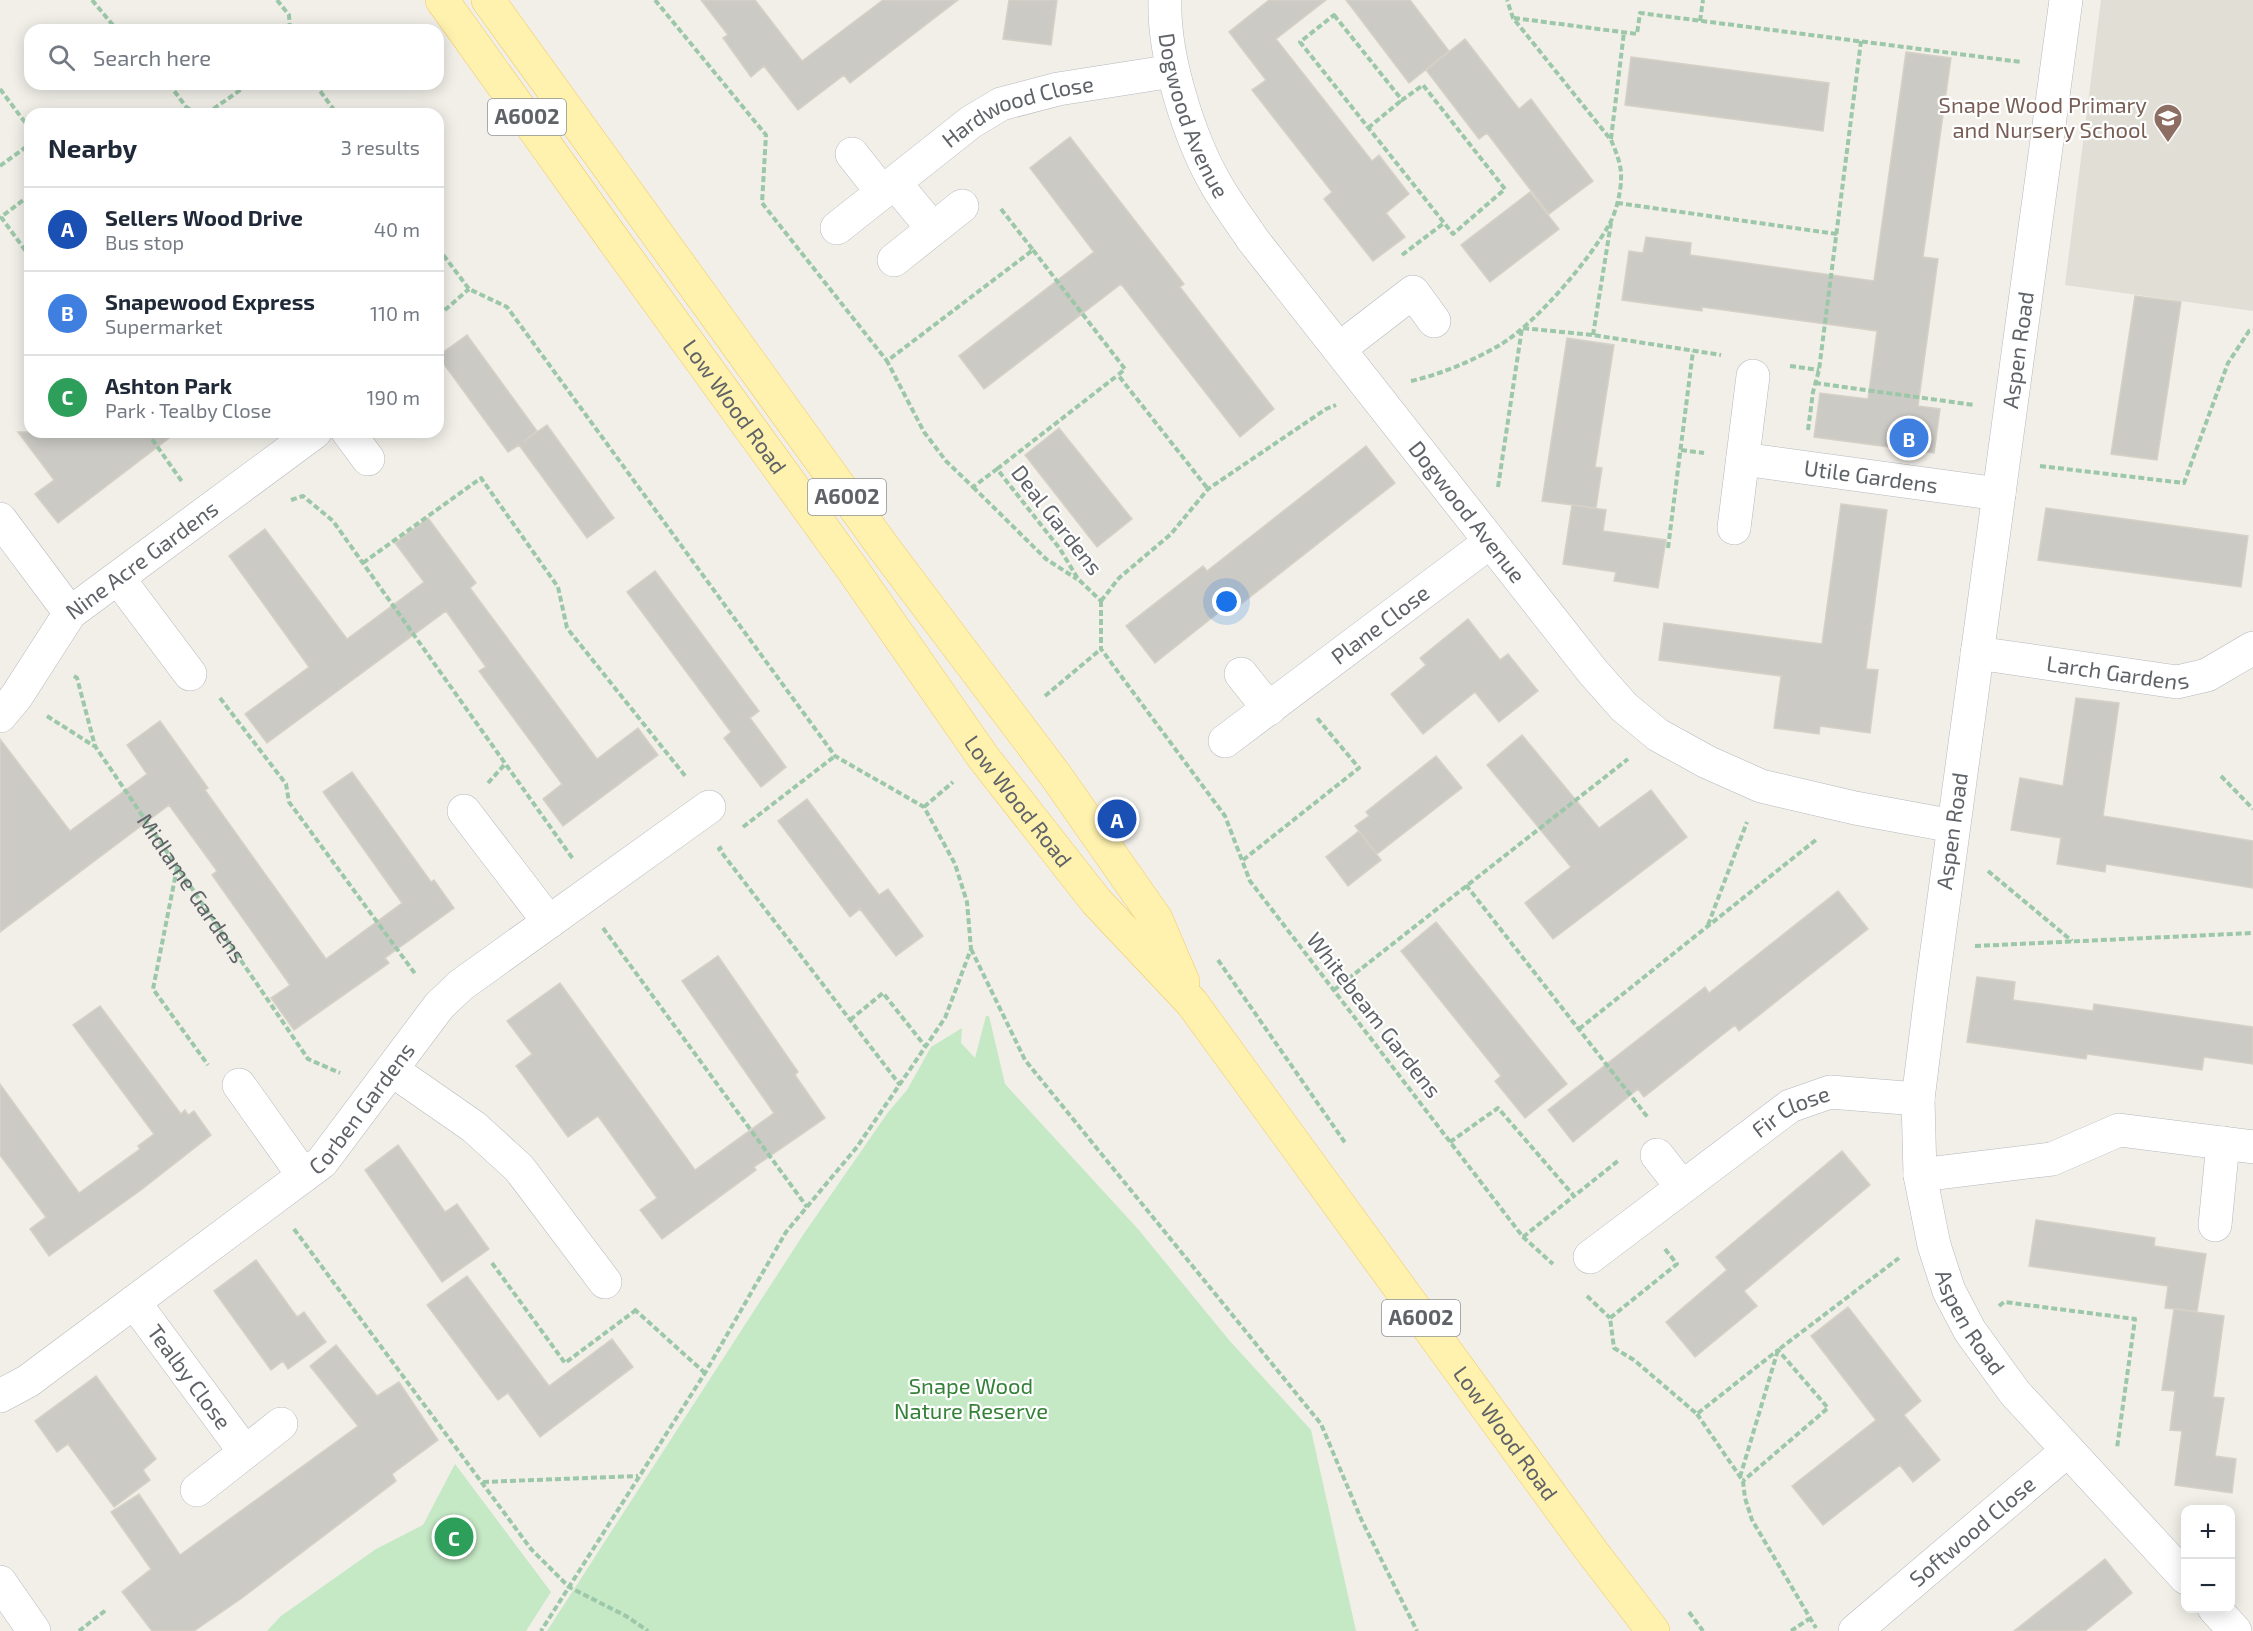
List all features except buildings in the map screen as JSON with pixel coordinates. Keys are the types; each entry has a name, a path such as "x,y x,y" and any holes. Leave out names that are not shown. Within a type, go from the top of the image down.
{"main road":[{"name":"Low Wood Road","path":"442,0 853,570 982,757 1096,901 1192,1003 1590,1549 1653,1631"},
{"name":"Low Wood Road","path":"488,0 884,548 1056,776 1156,919 1192,1003"}],"street":[{"name":"Dogwood Avenue","path":"1165,0 1173,71 1192,133 1216,185 1253,240 1593,672 1624,707 1659,735 1707,762 1761,786 1952,833"},
{"name":"Aspen Road","path":"2066,0 1918,1098 1920,1175 1934,1245 1949,1291 1970,1331 2015,1394 2181,1573"},
{"name":"Hardwood Close","path":"837,228 971,122 1001,104 1058,89 1173,71"},
{"path":"852,154 933,229"},
{"path":"894,260 962,206"},
{"path":"1339,349 1413,292 1434,321"},
{"path":"1734,528 1753,376"},
{"name":"Nine Acre Gardens","path":"8,706 70,613 306,438"},
{"path":"352,438 368,459"},
{"name":"Utile Gardens","path":"1743,459 1999,494"},
{"path":"0,519 70,613"},
{"name":"Plane Close","path":"1225,741 1490,542"},
{"path":"118,578 190,674"},
{"name":"Larch Gardens","path":"1977,653 2177,682 2207,675 2253,648"},
{"path":"1241,674 1281,699"},
{"name":"Corben Gardens","path":"0,1396 28,1381 322,1162 439,1006 461,985 709,807"},
{"path":"464,811 549,921"},
{"path":"385,1080 474,1127 519,1168 605,1282"},
{"path":"239,1085 303,1175"},
{"name":"Fir Close","path":"1590,1257 1790,1106 1830,1092 1918,1098"},
{"path":"1920,1175 2052,1159 2119,1130 2238,1145 2215,1225"},
{"path":"1658,1142 1682,1187"},
{"name":"Tealby Close","path":"134,1302 245,1452"},
{"name":"Tealby Close","path":"196,1490 281,1424"},
{"name":"Softwood Close","path":"1876,1624 2067,1451"},
{"path":"0,1582 34,1631"},
{"path":"2219,1613 2235,1631"}],"path":[{"path":"92,0 112,24"},
{"path":"278,0 289,15 290,24"},
{"path":"655,0 766,135 762,203 887,361 924,432 946,461 1046,559 1078,579"},
{"path":"1507,0 1513,18 1611,140 1619,162 1622,180 1611,222 1593,335"},
{"path":"1700,21 1703,0"},
{"path":"1513,18 1637,34 1640,13 2057,67"},
{"path":"1368,128 1422,85 1505,189 1453,234 1368,128 1300,42 1334,15 1402,100"},
{"path":"1611,140 1624,32"},
{"path":"1804,467 1815,383 1819,370 1861,41"},
{"path":"0,90 24,121"},
{"path":"174,90 187,108"},
{"path":"214,108 240,90"},
{"path":"319,90 333,108"},
{"path":"0,166 24,148"},
{"path":"24,199 0,217 24,249"},
{"path":"1617,203 1837,234"},
{"path":"997,469 1125,369 999,206"},
{"name":"Deal Gardens","path":"973,487 997,469 1060,549 1078,579 1101,601 1119,578 1171,534 1208,489 1326,409 1371,390 1438,375 1500,344 1522,328 1570,279 1611,222"},
{"path":"887,361 1033,250"},
{"path":"444,256 469,289 507,306 835,756 924,807 955,864 967,902 971,949 1025,1060 1321,1424 1362,1521 1417,1631"},
{"path":"444,311 469,289"},
{"path":"1490,542 1522,328 1593,335 1727,356"},
{"path":"2003,462 2184,483 2228,363 2249,331 2253,330"},
{"path":"1668,548 1693,351"},
{"path":"1785,365 1819,370"},
{"path":"1118,375 1208,489"},
{"path":"1815,383 2010,410"},
{"path":"151,438 205,513"},
{"path":"265,470 291,501 303,496 333,521 588,894 807,1207"},
{"path":"363,563 481,478 558,587 567,628 733,836"},
{"path":"1037,702 1101,649 1101,601"},
{"name":"Whitebeam Gardens","path":"1101,649 1225,816 1250,881 1523,1237 1558,1269"},
{"name":"Midlame Gardens","path":"43,656 77,678 95,746 308,1059 385,1080"},
{"path":"190,674 207,682 286,784 290,802 439,1006"},
{"path":"1243,860 1359,768 1281,699"},
{"path":"8,706 95,746"},
{"path":"1334,990 1659,735"},
{"path":"835,756 719,849 900,1085"},
{"path":"2221,776 2253,809"},
{"path":"1708,925 1761,786"},
{"path":"1579,1029 1855,808"},
{"path":"1952,833 2072,941"},
{"path":"177,867 153,989 220,1081 239,1085"},
{"path":"1466,885 1579,1029 1658,1142"},
{"path":"1937,947 2253,933"},
{"path":"541,1631 705,1373 786,1232 857,1147 945,1018 971,949"},
{"path":"850,1020 883,993 925,1046"},
{"path":"1450,1142 1498,1108 1574,1196"},
{"path":"1523,1237 1621,1159"},
{"path":"272,1199 531,1549 569,1587 626,1616 648,1631"},
{"path":"1610,1318 1677,1264 1641,1219"},
{"path":"1697,1414 1902,1256 1934,1245"},
{"path":"492,1263 565,1363 636,1310"},
{"path":"605,1282 705,1373"},
{"path":"1584,1293 1610,1318 1614,1348 1634,1360 1697,1414 1742,1479"},
{"path":"1970,1331 2004,1302 2135,1319 2117,1452 2094,1479"},
{"path":"1742,1479 1828,1408 1778,1350"},
{"path":"1778,1350 1742,1479 1752,1520 1818,1631"},
{"path":"483,1482 639,1476"},
{"path":"79,1631 106,1610"},
{"path":"1791,1631 1809,1619"}],"shaded area":[{"name":"Snape Wood Primary and Nursery School","path":"2101,0 2253,0 2253,311 2065,285"}],"green space":[{"name":"Snape Wood Nature Reserve","path":"986,1016 989,1016 1005,1084 1138,1229 1229,1340 1311,1430 1356,1631 547,1631 803,1235 889,1111 907,1090 931,1047 962,1028 961,1043 975,1058"},
{"path":"455,1464 551,1592 526,1631 267,1631 281,1616 376,1549 423,1525"}],"place":[{"name":"Snape Wood Primary and Nursery School","path":"2168,144"},
{"name":"Snapewood Express","path":"1909,438"},
{"name":"Sellers Wood Drive","path":"1117,819"},
{"name":"Ashton Park","path":"454,1537"}]}
